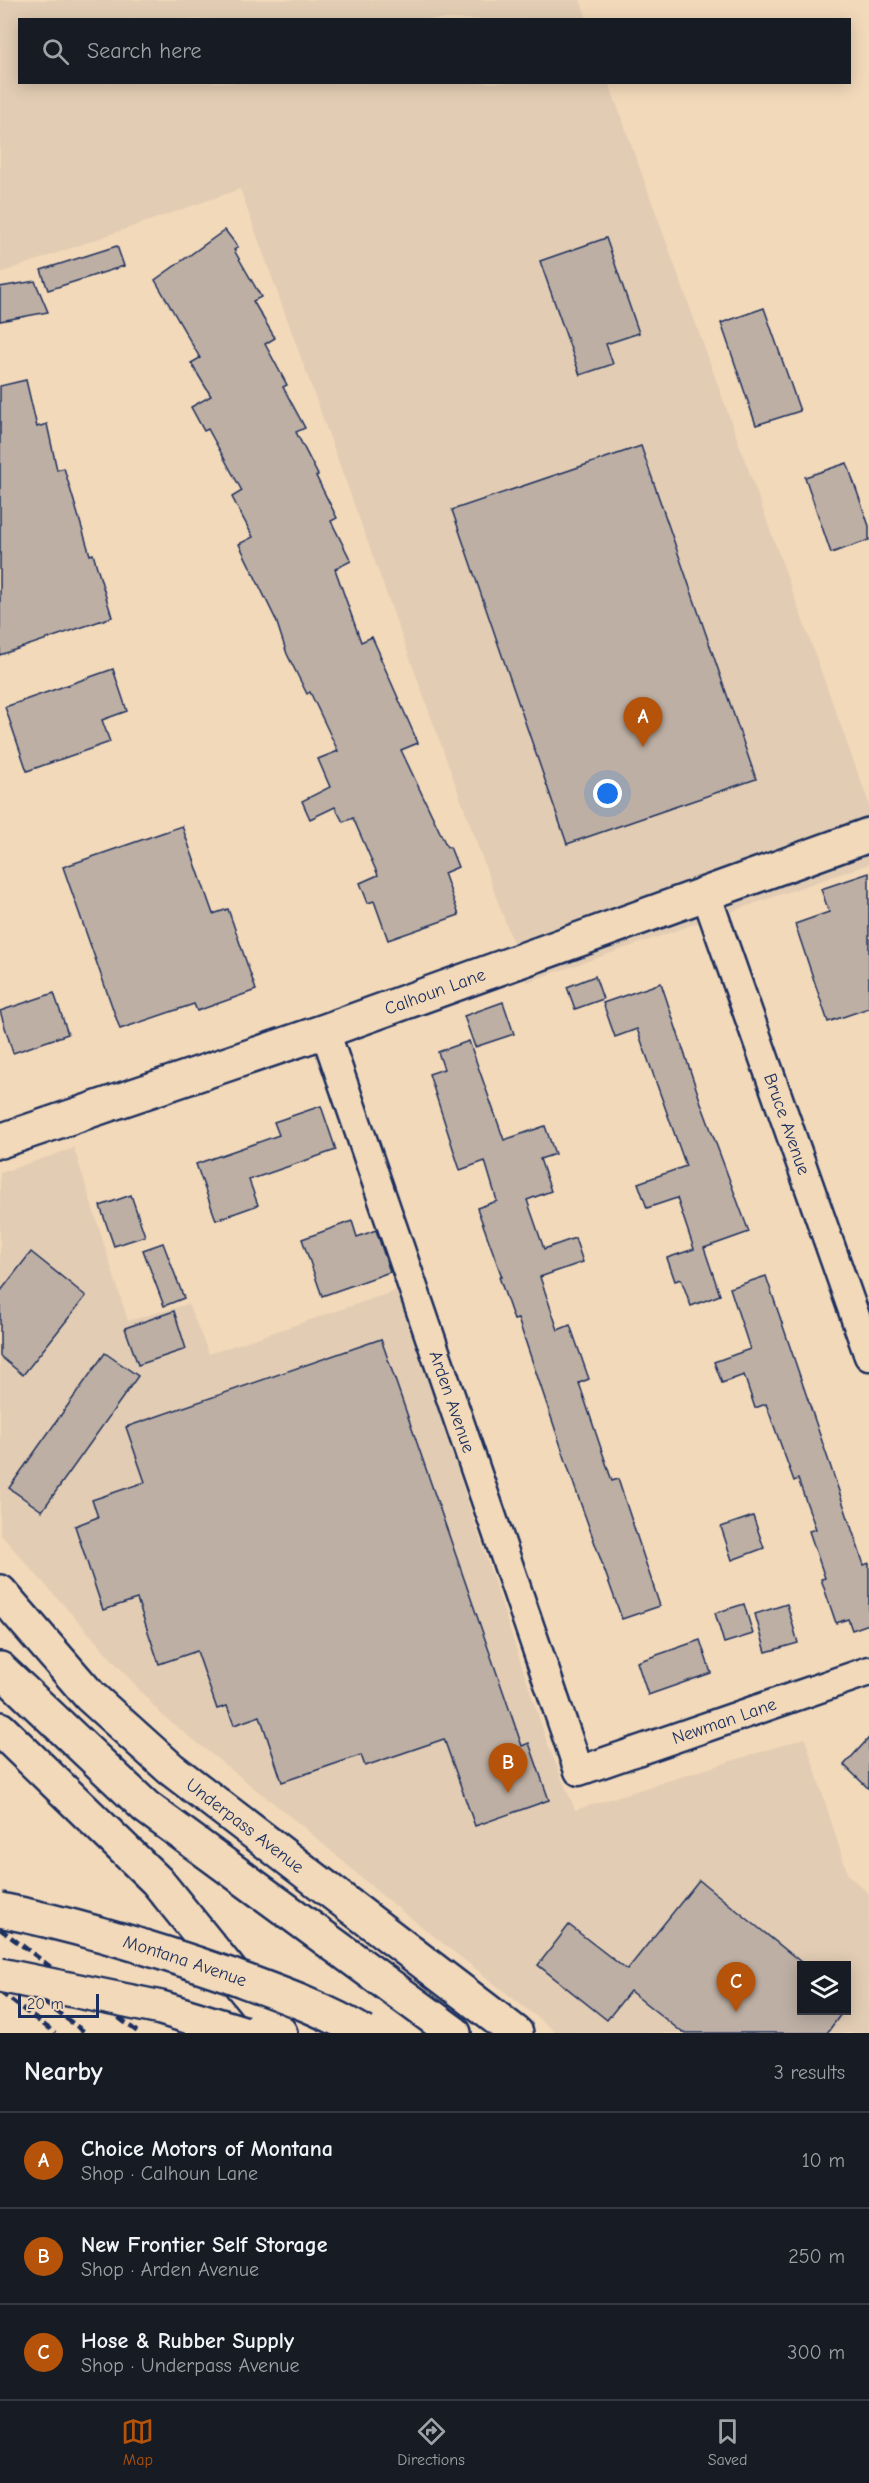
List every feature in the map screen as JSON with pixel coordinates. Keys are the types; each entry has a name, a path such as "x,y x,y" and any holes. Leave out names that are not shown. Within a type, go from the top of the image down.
{"main road":[{"name":"Calhoun Lane","path":"0,1141 325,1031 869,835"},
{"name":"Underpass Avenue","path":"0,1592 90,1696 171,1769 516,2033"},
{"path":"0,1669 146,1807 454,2033"},
{"path":"0,1729 157,1881 280,2033"},
{"name":"Montana Avenue","path":"0,1910 40,1917 147,1946 288,1996 364,2033"},
{"path":"0,1975 161,2008 243,2033"}],"street":[{"name":"Bruce Avenue","path":"706,894 869,1356"},
{"name":"Arden Avenue","path":"325,1031 579,1770"},
{"name":"Newman Lane","path":"579,1770 869,1671"}],"shaded area":[{"path":"0,0 580,0 587,18 18,18 18,84 609,84 869,804 869,864 527,982 240,189 0,273"},
{"path":"74,1148 128,1321 188,1304 209,1354 398,1290 548,1745 575,1810 805,1738 848,1875 869,1894 869,2033 557,2033 379,1893 306,1829 162,1715 0,1534 0,1173"}],"building":[{"path":"225,230 238,247 234,250 261,297 253,301 275,338 265,344 287,385 283,387 305,428 296,432 337,518 331,521 351,561 335,569 361,642 372,637 381,657 418,743 401,750 458,867 444,873 459,915 388,940 374,901 368,903 360,883 378,875 353,818 343,822 335,807 310,819 302,801 330,787 318,759 338,751 310,692 307,694 287,654 276,620 239,544 253,537 232,497 242,491 208,429 204,431 191,407 211,396 191,363 200,358 155,280"},
{"path":"606,238 639,333 606,344 613,364 580,375 540,261"},
{"path":"117,246 124,266 48,290 41,270"},
{"path":"35,281 48,312 0,321 0,287"},
{"path":"764,308 800,411 756,425 721,323"},
{"path":"26,380 37,427 47,424 57,470 64,468 90,555 93,554 112,617 0,655 0,386"},
{"path":"641,446 756,779 567,844 452,510"},
{"path":"847,463 869,526 869,540 831,553 805,477"},
{"path":"113,669 127,711 102,720 110,742 27,771 5,707"},
{"path":"182,826 213,914 228,909 256,990 197,1011 194,1004 120,1029 63,867"},
{"path":"869,873 869,1008 828,1022 795,924 829,912 821,889"},
{"path":"595,976 603,999 575,1009 567,987"},
{"path":"661,983 702,1106 749,1232 704,1248 720,1295 691,1306 681,1279 675,1281 667,1258 694,1249 677,1198 647,1208 638,1183 686,1166 637,1029 615,1037 603,1003"},
{"path":"54,993 68,1034 13,1053 0,1011"},
{"path":"503,1002 514,1034 475,1047 464,1016"},
{"path":"469,1041 504,1140 545,1126 555,1154 540,1159 551,1191 527,1200 544,1249 575,1238 583,1262 540,1277 558,1330 570,1325 589,1379 579,1383 612,1481 618,1479 660,1606 622,1619 518,1319 514,1320 499,1277 502,1277 477,1208 497,1201 485,1161 460,1170 429,1074 444,1069 438,1052"},
{"path":"321,1106 336,1150 249,1180 258,1205 216,1220 196,1164 279,1135 274,1122"},
{"path":"131,1195 145,1236 114,1246 100,1206"},
{"path":"352,1221 357,1237 376,1230 390,1272 322,1296 302,1239"},
{"path":"163,1243 184,1298 164,1306 143,1250"},
{"path":"31,1252 86,1296 23,1375 0,1356 0,1292"},
{"path":"766,1276 864,1565 869,1563 869,1624 852,1630 848,1619 836,1623 821,1579 825,1578 809,1531 816,1529 798,1479 794,1481 766,1404 755,1408 744,1375 722,1383 714,1362 750,1349 730,1288"},
{"path":"174,1311 186,1349 138,1365 125,1328"},
{"path":"381,1339 522,1746 529,1743 549,1800 475,1826 444,1739 365,1766 361,1755 282,1782 260,1716 234,1725 227,1706 217,1709 197,1651 159,1664 137,1599 103,1610 75,1526 98,1517 92,1500 145,1482 126,1427"},
{"path":"105,1353 138,1376 42,1511 9,1488"},
{"path":"753,1516 764,1548 732,1560 721,1527"},
{"path":"744,1604 753,1634 724,1643 715,1613"},
{"path":"787,1604 798,1643 766,1652 755,1614"},
{"path":"700,1640 711,1673 648,1695 637,1662"},
{"path":"869,1738 869,1789 844,1765"},
{"path":"699,1880 800,1961 797,1961 797,2015 840,2015 827,2033 683,2033 630,1991 607,2020 538,1965 569,1925 627,1970"}],"railway":[{"path":"0,1929 139,2033"},
{"path":"0,1970 86,2033"},
{"path":"0,1992 55,2033"}],"place":[{"name":"Choice Motors of Montana","path":"643,747"},
{"name":"New Frontier Self Storage","path":"508,1793"},
{"name":"Hose & Rubber Supply","path":"736,2012"}]}
